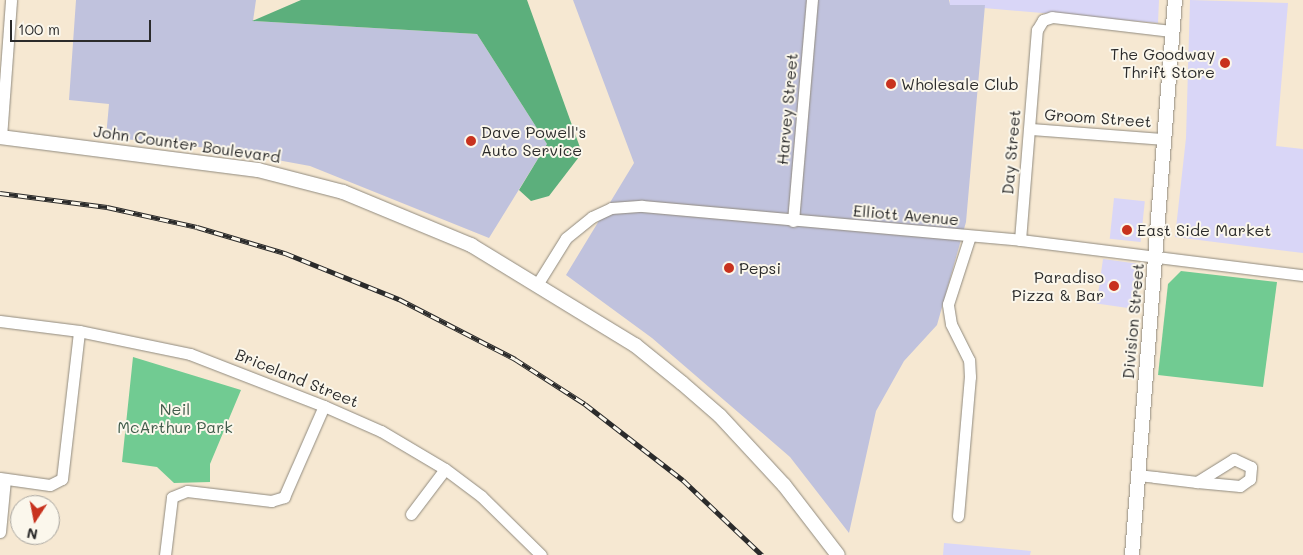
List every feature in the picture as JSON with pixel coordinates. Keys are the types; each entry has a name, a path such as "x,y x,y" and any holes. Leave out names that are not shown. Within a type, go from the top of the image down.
{"main road":[{"name":"Division Street","path":"1132,555 1137,475 1157,256 1163,139 1175,0"},
{"name":"John Counter Boulevard","path":"0,137 185,159 304,181 414,218 538,283 635,345 720,416 784,485 838,555"}],"street":[{"path":"0,137 11,0"},
{"name":"Harvey Street","path":"793,221 812,0"},
{"name":"Day Street","path":"1020,240 1037,30 1043,20 1052,17 1172,31"},
{"name":"Groom Street","path":"1030,129 1163,139"},
{"name":"Elliott Avenue","path":"538,283 566,238 611,208 642,206 1020,240 1303,275"},
{"path":"958,516 970,377 969,360 951,324 948,304 970,236"},
{"name":"Briceland Street","path":"0,321 79,331 190,354 324,406 381,431 445,469 481,496 541,555"},
{"path":"0,532 2,479 50,485 62,479 79,331"},
{"path":"165,555 172,497 187,491 271,501 284,497 324,406"},
{"path":"412,514 445,469"},
{"path":"1137,475 1197,482"}],"shaded area":[{"path":"76,0 256,0 253,21 477,34 547,144 489,238 310,166 217,149 106,137 109,104 69,100"},
{"path":"573,0 949,0 950,5 985,5 966,222 937,325 904,361 876,411 849,533 790,457 652,338 566,275 634,163"},
{"path":"950,0 1159,0 1158,23 949,5"},
{"path":"1190,0 1288,3 1276,146 1303,149 1303,253 1175,237 1186,138"},
{"path":"1114,198 1145,201 1141,242 1110,239"},
{"path":"1103,259 1138,264 1131,308 1097,304"},
{"path":"944,543 1031,551 1030,555 943,555"}],"green space":[{"path":"301,0 527,0 582,153 549,196 531,201 519,190 547,144 477,34 252,21"},
{"path":"1181,271 1277,282 1263,387 1158,375 1168,284"},
{"name":"Neil McArthur Park","path":"133,357 241,390 210,464 210,482 174,483 157,467 122,462"}],"railway":[{"path":"0,193 107,207 197,227 285,253 399,299 515,359 585,404 683,480 762,555"}],"place":[{"name":"The Goodway Thrift Store","path":"1225,63"},
{"name":"Wholesale Club","path":"891,84"},
{"name":"Dave Powell's Auto Service","path":"471,141"},
{"name":"East Side Market","path":"1127,230"},
{"name":"Pepsi","path":"729,268"},
{"name":"Paradiso Pizza & Bar","path":"1114,286"}]}
